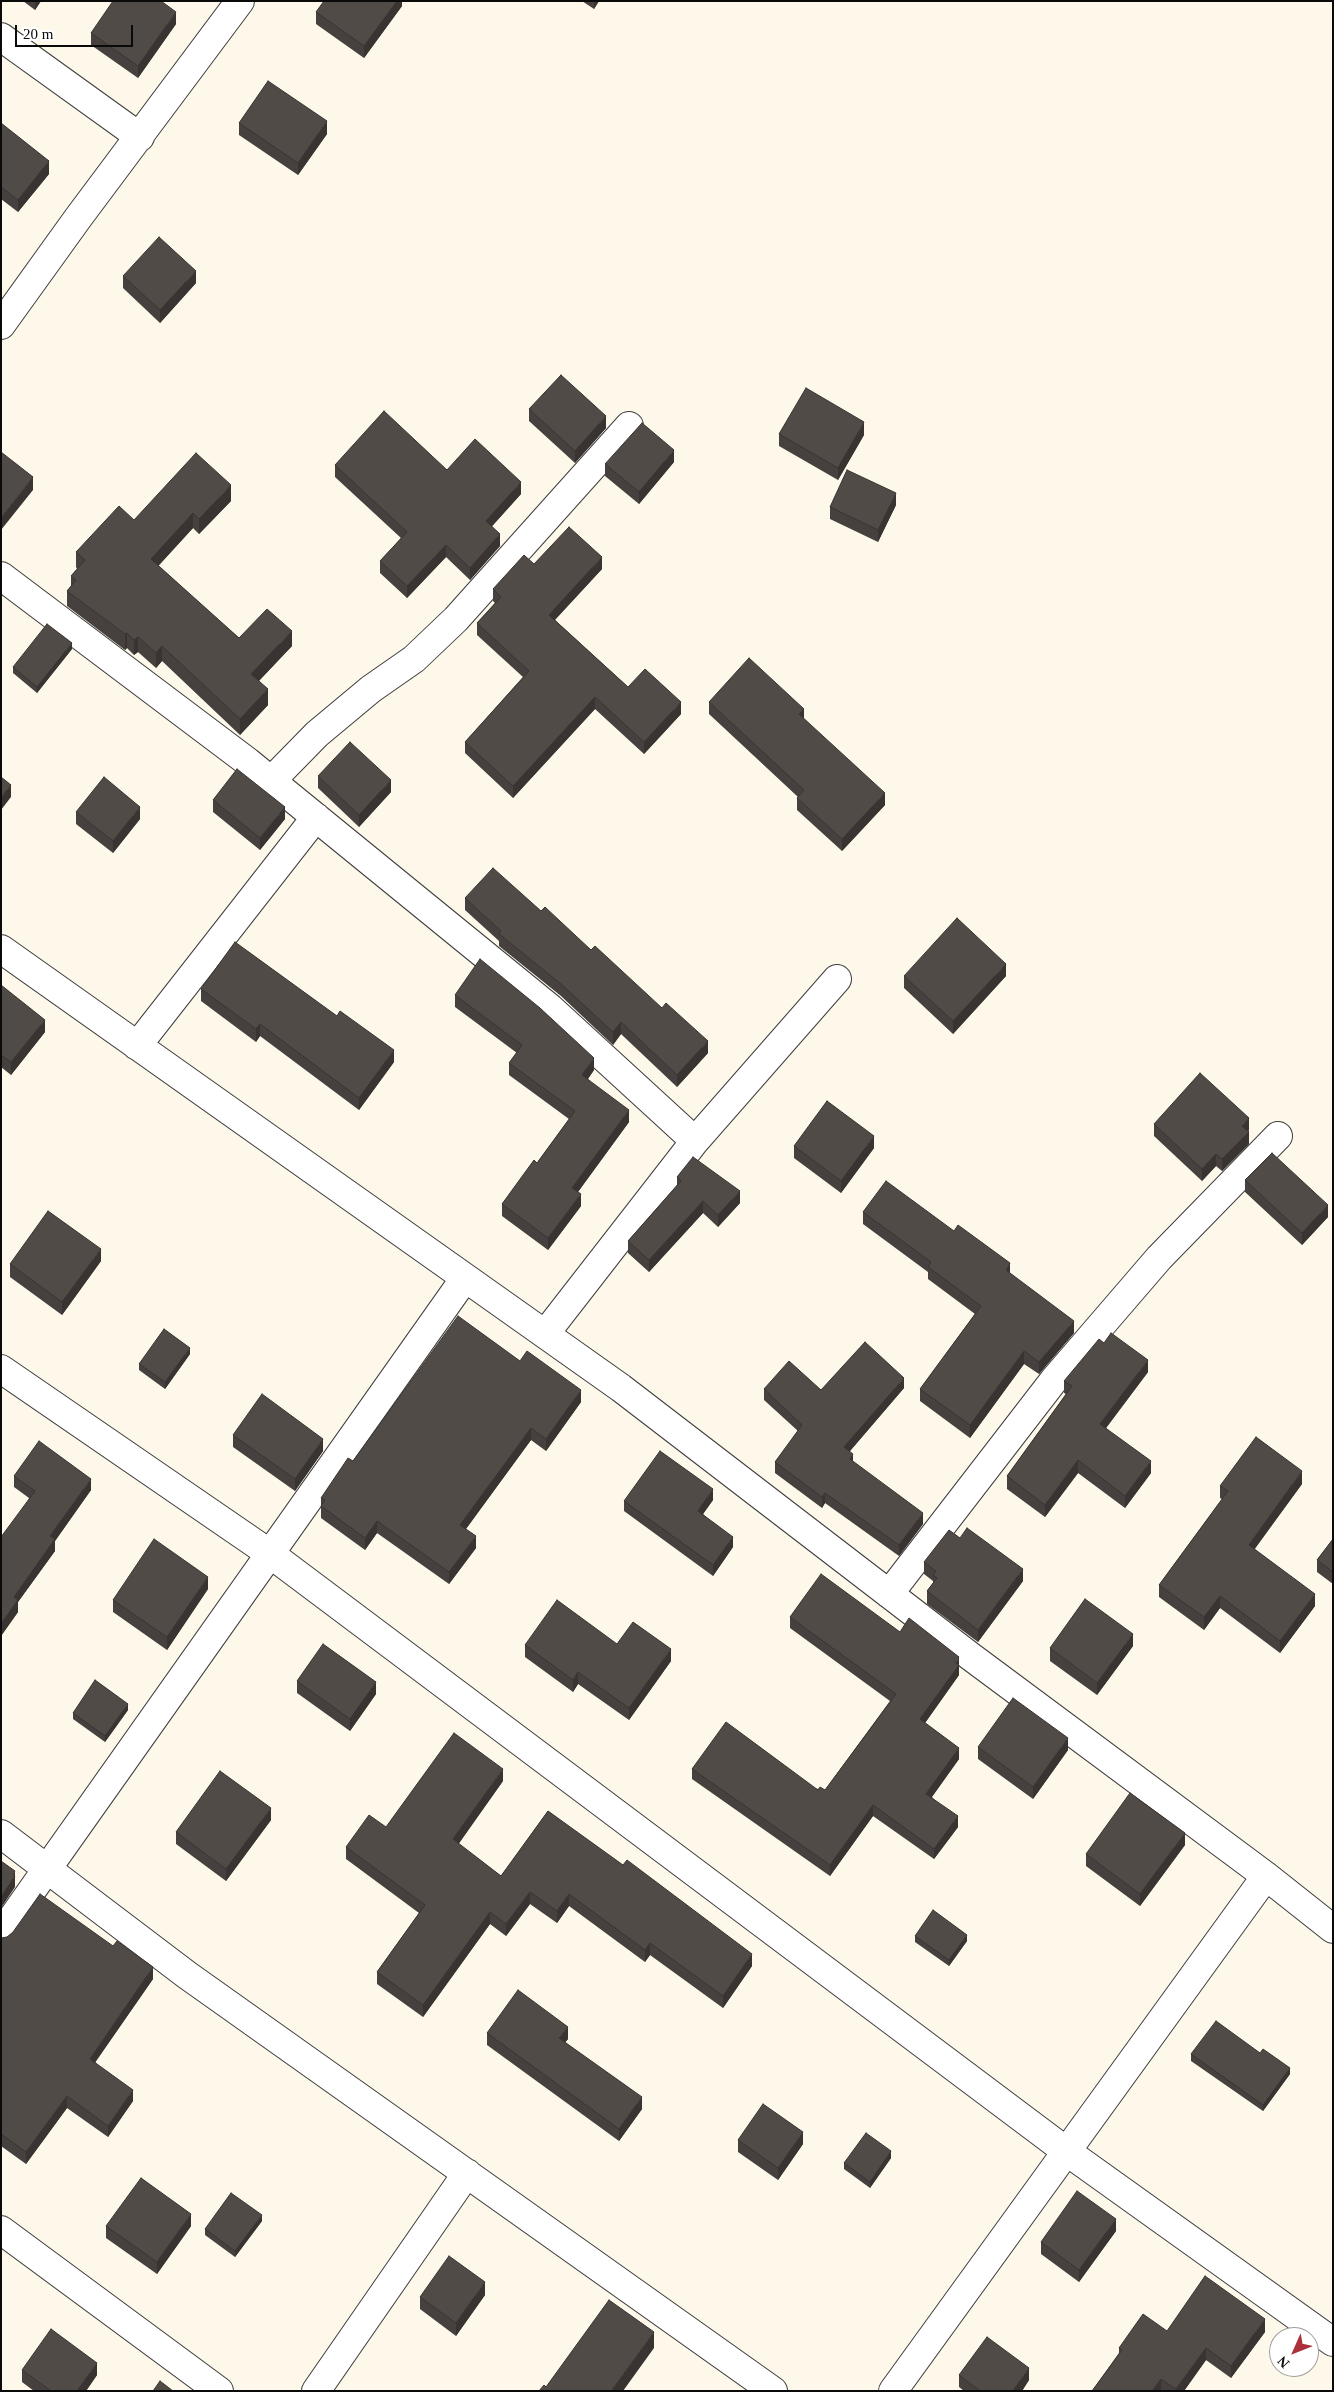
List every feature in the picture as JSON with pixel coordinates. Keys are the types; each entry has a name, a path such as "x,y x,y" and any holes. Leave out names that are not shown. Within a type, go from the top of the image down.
{"street":[{"path":"1,325 78,218 240,1"},
{"path":"1,36 140,137"},
{"path":"271,781 317,734 370,689 414,659 456,619 629,426"},
{"path":"1,576 316,817 550,1008 695,1141"},
{"path":"137,1046 316,817"},
{"path":"1,949 621,1388 889,1594 1266,1876 1333,1929"},
{"path":"545,1334 695,1141 837,979"},
{"path":"889,1594 1054,1380 1159,1258 1278,1136"},
{"path":"1,1934 465,1278"},
{"path":"1,1369 269,1553 1066,2151 1333,2342"},
{"path":"1,1834 187,1975 773,2391"},
{"path":"893,2391 1266,1876"},
{"path":"316,2391 467,2174"},
{"path":"1,2230 218,2391"}],"building":[{"path":"113,1 161,1 176,12 138,66 91,33"},
{"path":"324,1 397,1 364,46 316,12"},
{"path":"268,81 327,121 298,163 239,123"},
{"path":"1,123 49,161 18,200 1,187"},
{"path":"159,237 196,271 160,310 123,276"},
{"path":"561,375 606,416 575,451 529,409"},
{"path":"806,388 864,422 838,468 779,434"},
{"path":"384,411 447,470 475,439 521,482 486,521 500,534 470,568 446,545 407,586 380,561 407,532 335,465"},
{"path":"642,423 674,450 639,492 605,464"},
{"path":"1,452 33,477 1,518"},
{"path":"196,453 231,485 199,519 193,513 151,559 239,638 267,609 292,631 251,674 268,689 240,719 162,646 156,653 138,637 134,640 127,633 125,634 67,591 76,580 71,576 85,560 76,552 119,506 134,520"},
{"path":"847,470 896,493 878,530 830,507"},
{"path":"569,527 602,557 549,615 628,687 645,669 681,702 644,742 595,697 513,786 465,742 529,671 477,623 501,597 493,589 524,555 534,564"},
{"path":"47,624 72,643 37,687 13,667"},
{"path":"749,658 804,709 799,714 885,793 842,839 797,798 804,790 709,702"},
{"path":"350,742 391,780 359,815 318,776"},
{"path":"237,769 285,807 260,838 213,800"},
{"path":"1,777 11,785 1,797"},
{"path":"104,777 140,807 113,841 76,812"},
{"path":"493,868 541,911 545,907 591,950 595,946 662,1008 666,1003 708,1041 677,1075 621,1022 613,1032 561,984 499,934 501,931 465,898"},
{"path":"957,918 1006,964 953,1021 904,976"},
{"path":"235,942 337,1016 340,1011 394,1050 359,1098 260,1024 256,1029 201,989"},
{"path":"480,959 540,1008 594,1058 582,1075 629,1110 572,1188 581,1194 548,1238 502,1204 534,1160 537,1163 575,1111 509,1063 522,1045 455,995"},
{"path":"1,985 45,1020 11,1062 1,1055"},
{"path":"1200,1073 1249,1118 1242,1126 1249,1132 1222,1159 1216,1154 1202,1169 1154,1124"},
{"path":"827,1101 874,1136 841,1181 794,1146"},
{"path":"1272,1153 1328,1205 1302,1233 1245,1180"},
{"path":"693,1157 740,1191 718,1215 703,1201 649,1260 628,1241 681,1181 677,1177"},
{"path":"886,1181 954,1231 958,1225 1010,1263 1006,1270 1074,1321 1039,1362 1024,1351 970,1425 920,1389 981,1306 928,1267 931,1262 863,1212"},
{"path":"48,1211 101,1249 62,1302 10,1264"},
{"path":"458,1316 520,1361 527,1351 581,1390 546,1439 531,1428 460,1525 476,1536 449,1572 377,1521 365,1538 321,1506 325,1500 321,1498 348,1458 353,1461"},
{"path":"164,1329 190,1348 165,1382 139,1364"},
{"path":"1111,1333 1148,1360 1100,1424 1151,1461 1125,1496 1078,1460 1045,1505 1007,1476 1072,1386 1064,1381 1099,1339 1104,1343"},
{"path":"865,1342 904,1378 844,1447 853,1454 850,1459 923,1513 899,1545 825,1493 822,1497 775,1462 802,1425 764,1389 789,1361 821,1390"},
{"path":"262,1394 323,1439 295,1479 233,1435"},
{"path":"1256,1437 1302,1471 1249,1545 1315,1594 1280,1641 1220,1596 1204,1617 1159,1585 1228,1491 1220,1486"},
{"path":"39,1441 91,1479 50,1536 55,1539 14,1597 18,1600 1,1624 1,1537 35,1491 14,1476"},
{"path":"660,1451 713,1489 698,1511 733,1537 713,1565 624,1501"},
{"path":"967,1528 1023,1569 978,1630 927,1591 937,1578 933,1575 936,1571 924,1562 949,1530 960,1538"},
{"path":"154,1539 208,1577 167,1637 113,1600"},
{"path":"1333,1539 1333,1572 1317,1560"},
{"path":"821,1574 900,1632 909,1618 959,1657 955,1662 959,1665 920,1719 959,1748 926,1794 958,1816 934,1849 873,1805 830,1865 692,1769 726,1722 818,1790 820,1787 825,1790 896,1694 790,1617"},
{"path":"1085,1599 1133,1634 1097,1683 1050,1648"},
{"path":"557,1600 617,1644 633,1622 671,1649 629,1708 578,1672 573,1680 525,1645"},
{"path":"323,1644 376,1682 350,1719 297,1681"},
{"path":"95,1680 128,1704 105,1736 73,1713"},
{"path":"1013,1698 1068,1738 1033,1787 978,1747"},
{"path":"454,1733 503,1769 453,1839 501,1876 548,1811 623,1865 627,1860 752,1954 723,1996 650,1943 645,1950 569,1894 557,1911 530,1892 506,1924 490,1912 423,2005 377,1972 425,1905 346,1847 369,1815 386,1827"},
{"path":"220,1771 271,1808 226,1869 176,1832"},
{"path":"1130,1793 1185,1833 1140,1894 1086,1854"},
{"path":"1,1861 15,1871 13,1874 15,1876 1,1897"},
{"path":"40,1894 113,1946 117,1941 153,1967 90,2059 133,2090 108,2126 67,2096 26,2152 1,2134 1,1938 7,1937 13,1932"},
{"path":"933,1910 967,1935 949,1960 915,1936"},
{"path":"518,1990 568,2027 559,2038 642,2097 619,2129 487,2033"},
{"path":"1216,2021 1260,2053 1263,2049 1290,2068 1263,2105 1191,2054"},
{"path":"763,2104 803,2132 778,2168 738,2140"},
{"path":"866,2133 891,2151 870,2182 844,2163"},
{"path":"141,2178 191,2214 157,2262 106,2226"},
{"path":"1077,2191 1116,2219 1079,2270 1041,2242"},
{"path":"231,2193 262,2215 235,2251 205,2229"},
{"path":"449,2256 485,2282 456,2323 420,2297"},
{"path":"1205,2276 1265,2319 1231,2366 1206,2348 1176,2389 1161,2379 1152,2391 1092,2391 1122,2350 1119,2348 1143,2314 1167,2331"},
{"path":"609,2300 654,2332 611,2391 539,2391 544,2385 546,2387"},
{"path":"51,2329 97,2363 77,2391 51,2391 22,2370"},
{"path":"987,2337 1029,2368 1013,2391 980,2391 959,2375"},
{"path":"160,2381 173,2391 153,2391"}]}
